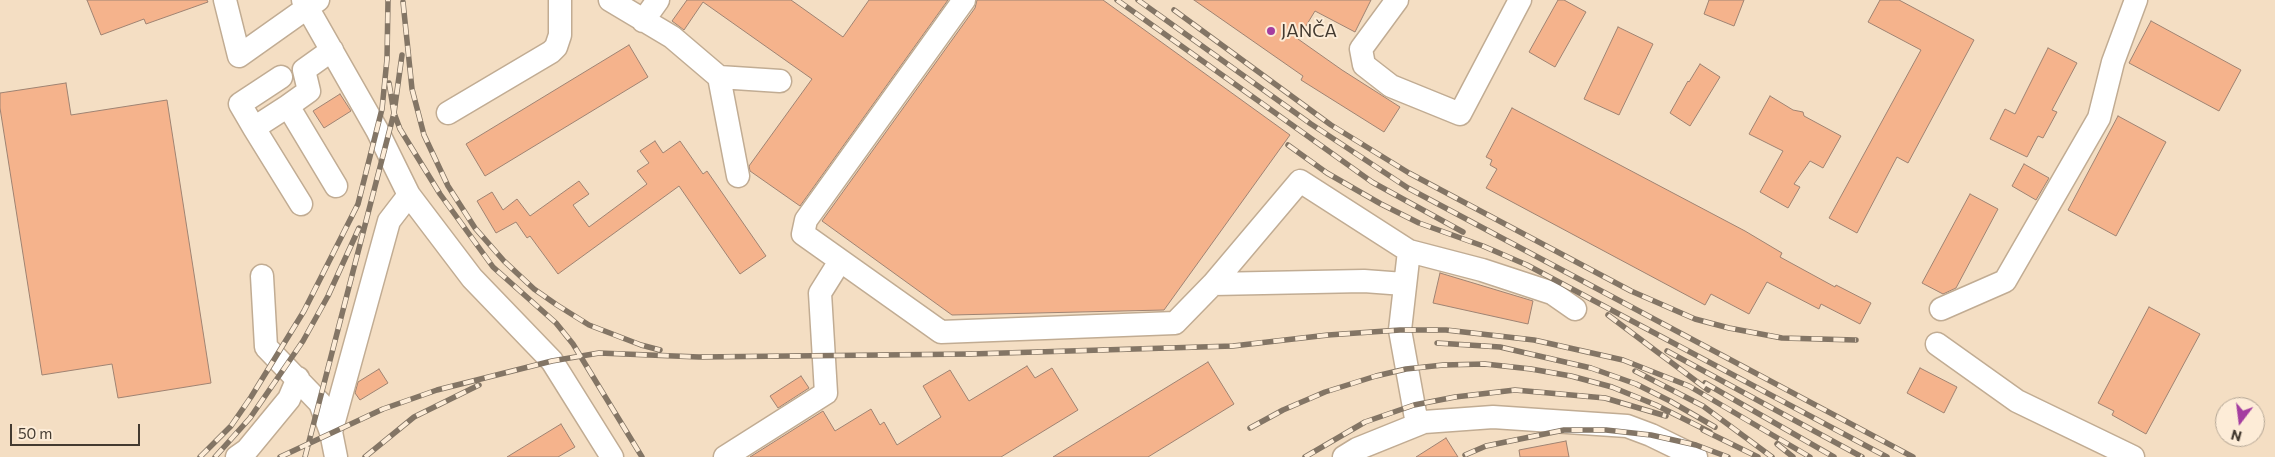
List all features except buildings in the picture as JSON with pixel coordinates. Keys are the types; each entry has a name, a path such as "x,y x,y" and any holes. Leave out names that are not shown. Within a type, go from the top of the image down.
{"street":[{"path":"225,0 239,56 310,3 332,50 377,130 409,195 472,278 552,360 612,457"},
{"path":"448,113 551,52 556,47 560,35 560,0"},
{"path":"610,0 672,37 719,77 780,81"},
{"path":"644,21 658,0"},
{"path":"964,0 806,220 803,234 941,332 1175,323 1213,284 1300,181 1409,251 1482,270 1552,293 1575,309"},
{"path":"1397,0 1361,49 1364,64 1391,86 1460,114 1520,0"},
{"path":"1941,310 2005,281 2099,118 2113,62 2136,0"},
{"path":"254,128 309,91 304,70 332,50"},
{"path":"281,77 240,104 301,204"},
{"path":"719,77 738,176"},
{"path":"288,106 336,186"},
{"path":"330,432 389,221 409,195"},
{"path":"1409,251 1400,330 1418,424"},
{"path":"725,457 826,393 820,293 840,261"},
{"path":"262,276 266,347 298,378 320,403 336,457"},
{"path":"1213,284 1364,281 1404,284"},
{"path":"1937,344 2017,401 2133,457"},
{"path":"237,457 247,450 289,399 298,378"},
{"path":"1351,453 1424,422 1493,417 1627,426 1651,435 1696,457"}],"railway":[{"path":"200,457 231,426 251,397 304,311 358,204 382,109 387,59 388,0"},
{"path":"1117,0 1372,182 1463,232"},
{"path":"1138,0 1311,124 1408,188 1913,457"},
{"path":"403,2 412,89 424,135 448,186 475,228 504,261 534,289 557,305 589,325 641,345 660,350"},
{"path":"1174,10 1331,125 1409,173 1631,291 1695,319 1729,328 1782,338 1856,340"},
{"path":"305,457 394,113 402,55"},
{"path":"389,83 394,113 400,129 440,194 493,267 556,323 573,344 642,457"},
{"path":"1288,145 1327,173 1381,204 1419,223 1483,246 1527,265 1887,457"},
{"path":"215,457 250,418 303,341 328,296 359,228"},
{"path":"1608,315 1708,390"},
{"path":"280,457 383,409 437,390 552,361 599,353 699,357 971,354 1233,346 1328,335 1400,330 1446,330 1534,340 1623,360 1689,386 1810,457"},
{"path":"1437,343 1500,347 1591,368 1636,384 1715,427"},
{"path":"1667,351 1862,457"},
{"path":"1250,428 1283,410 1325,392 1376,376 1406,369 1443,365 1485,364 1571,376 1612,387 1656,405 1710,432"},
{"path":"1635,371 1703,406 1772,457"},
{"path":"1705,383 1834,457"},
{"path":"365,457 414,417 479,385"},
{"path":"1305,457 1365,422 1414,405 1455,397 1515,390 1605,398 1666,416"},
{"path":"1465,455 1486,446 1564,430 1606,430 1651,435 1696,445 1728,457"},
{"path":"1703,430 1758,457"},
{"path":"1777,444 1793,457"}],"place":[{"name":"JANČA","path":"1271,31"}]}
